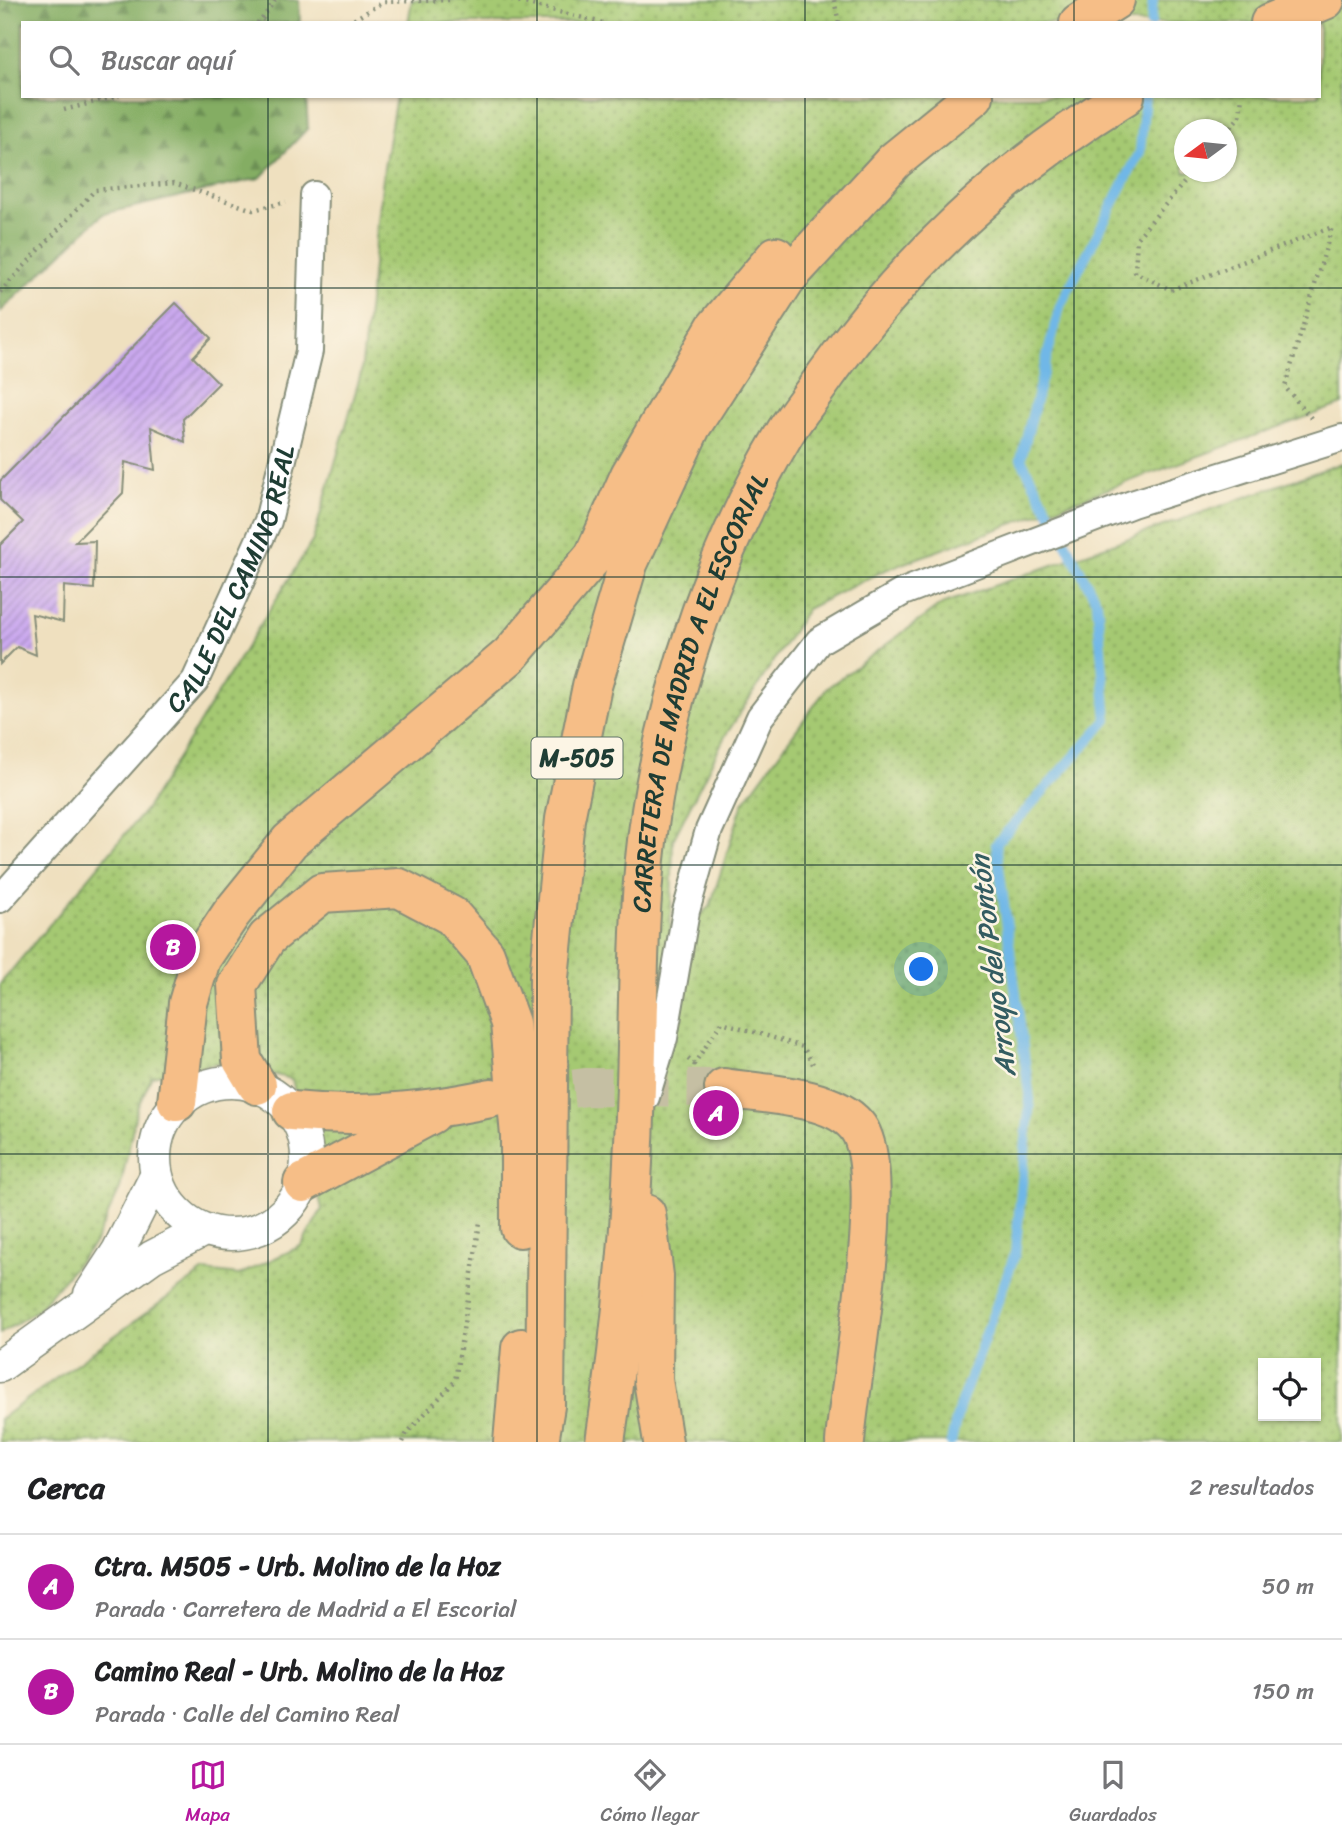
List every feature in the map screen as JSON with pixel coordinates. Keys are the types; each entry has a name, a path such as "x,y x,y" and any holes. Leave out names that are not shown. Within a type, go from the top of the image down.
{"highway":[{"path":"1082,21 1115,0"},
{"path":"1275,21 1320,1"},
{"name":"M-505","path":"177,1102 188,1003 201,959 231,914 290,841 510,655 594,556 630,475 715,328 807,220 894,161 972,98"},
{"name":"CARRETERA DE MADRID A EL ESCORIAL","path":"605,1442 621,1339 635,1135 637,942 651,810 675,696 722,558 786,430 867,318 981,200 1073,128 1122,98"},
{"name":"M-505","path":"539,1442 545,1406 548,978 565,819 592,686 628,564 691,427 786,279 894,161"},
{"path":"257,1085 243,1060 237,985 267,938 322,893 399,888 452,916 485,954 510,1023 520,1136 521,1373 513,1442"},
{"path":"724,1088 811,1101 856,1124 867,1144 870,1222 842,1435"},
{"path":"292,1111 332,1115 443,1108 491,1098"},
{"path":"303,1183 443,1108"},
{"path":"635,1135 654,1276 653,1380 663,1442"}],"street":[{"name":"CALLE DEL CAMINO REAL","path":"0,899 195,681 268,521 309,351 314,195"},
{"path":"635,1135 664,1038 687,911 709,830 760,717 819,641 904,592 1132,504 1336,440"},
{"path":"229,1081 257,1085 276,1096 292,1111 303,1133 307,1158 303,1183 288,1209 263,1228 234,1235 204,1230 183,1217 166,1199 156,1176 155,1149 162,1124 177,1102 201,1086 229,1081"},
{"path":"79,1309 118,1251 156,1176"},
{"path":"0,1366 152,1256 204,1230"}],"path":[{"path":"260,21 275,0"},
{"path":"351,21 383,2 449,0"},
{"path":"512,0 595,21"},
{"path":"834,0 839,21"},
{"path":"64,110 111,98"},
{"path":"1237,120 1240,116 1242,98"},
{"path":"1185,182 1137,238 1135,272 1171,290 1332,227 1285,387 1336,440"},
{"path":"0,292 95,190 174,183 253,210 314,195"},
{"path":"664,1038 694,1064 722,1022 803,1047 819,1074 811,1101"},
{"path":"403,1442 407,1433 455,1381 480,1222"}],"green space":[{"path":"0,0 299,0 300,21 21,21 21,98 306,98 308,128 260,178 103,214 0,312"},
{"path":"412,0 1342,0 1342,404 885,570 807,609 724,738 673,840 670,942 710,906 743,803 827,688 942,604 1342,463 1342,1442 0,1442 0,1419 204,1271 239,1275 301,1246 322,1209 292,1079 222,1062 152,1076 137,1108 120,1189 94,1244 37,1310 0,1334 0,984 146,809 313,540 361,373 384,168 396,98 1321,98 1321,21 408,21"}],"building":[{"path":"176,303 211,338 193,357 219,383 183,419 185,442 151,427 155,470 125,462 123,493 75,542 95,541 94,589 64,586 63,622 32,614 36,655 17,647 0,664 0,545 23,522 0,500 0,481"}],"waterway":[{"name":"Arroyo del Pontón","path":"1151,21 1153,0"},
{"name":"Arroyo del Pontón","path":"951,1442 959,1408 1015,1254 1030,1100 996,844 1107,720 1097,602 1021,459 1060,306 1140,152 1145,98"}],"tunnel":[{"path":"517,1095 587,1087 724,1088"}],"place":[{"name":"Camino Real - Urb. Molino de la Hoz","path":"173,947"},
{"name":"Ctra. M505 - Urb. Molino de la Hoz","path":"716,1113"}]}
